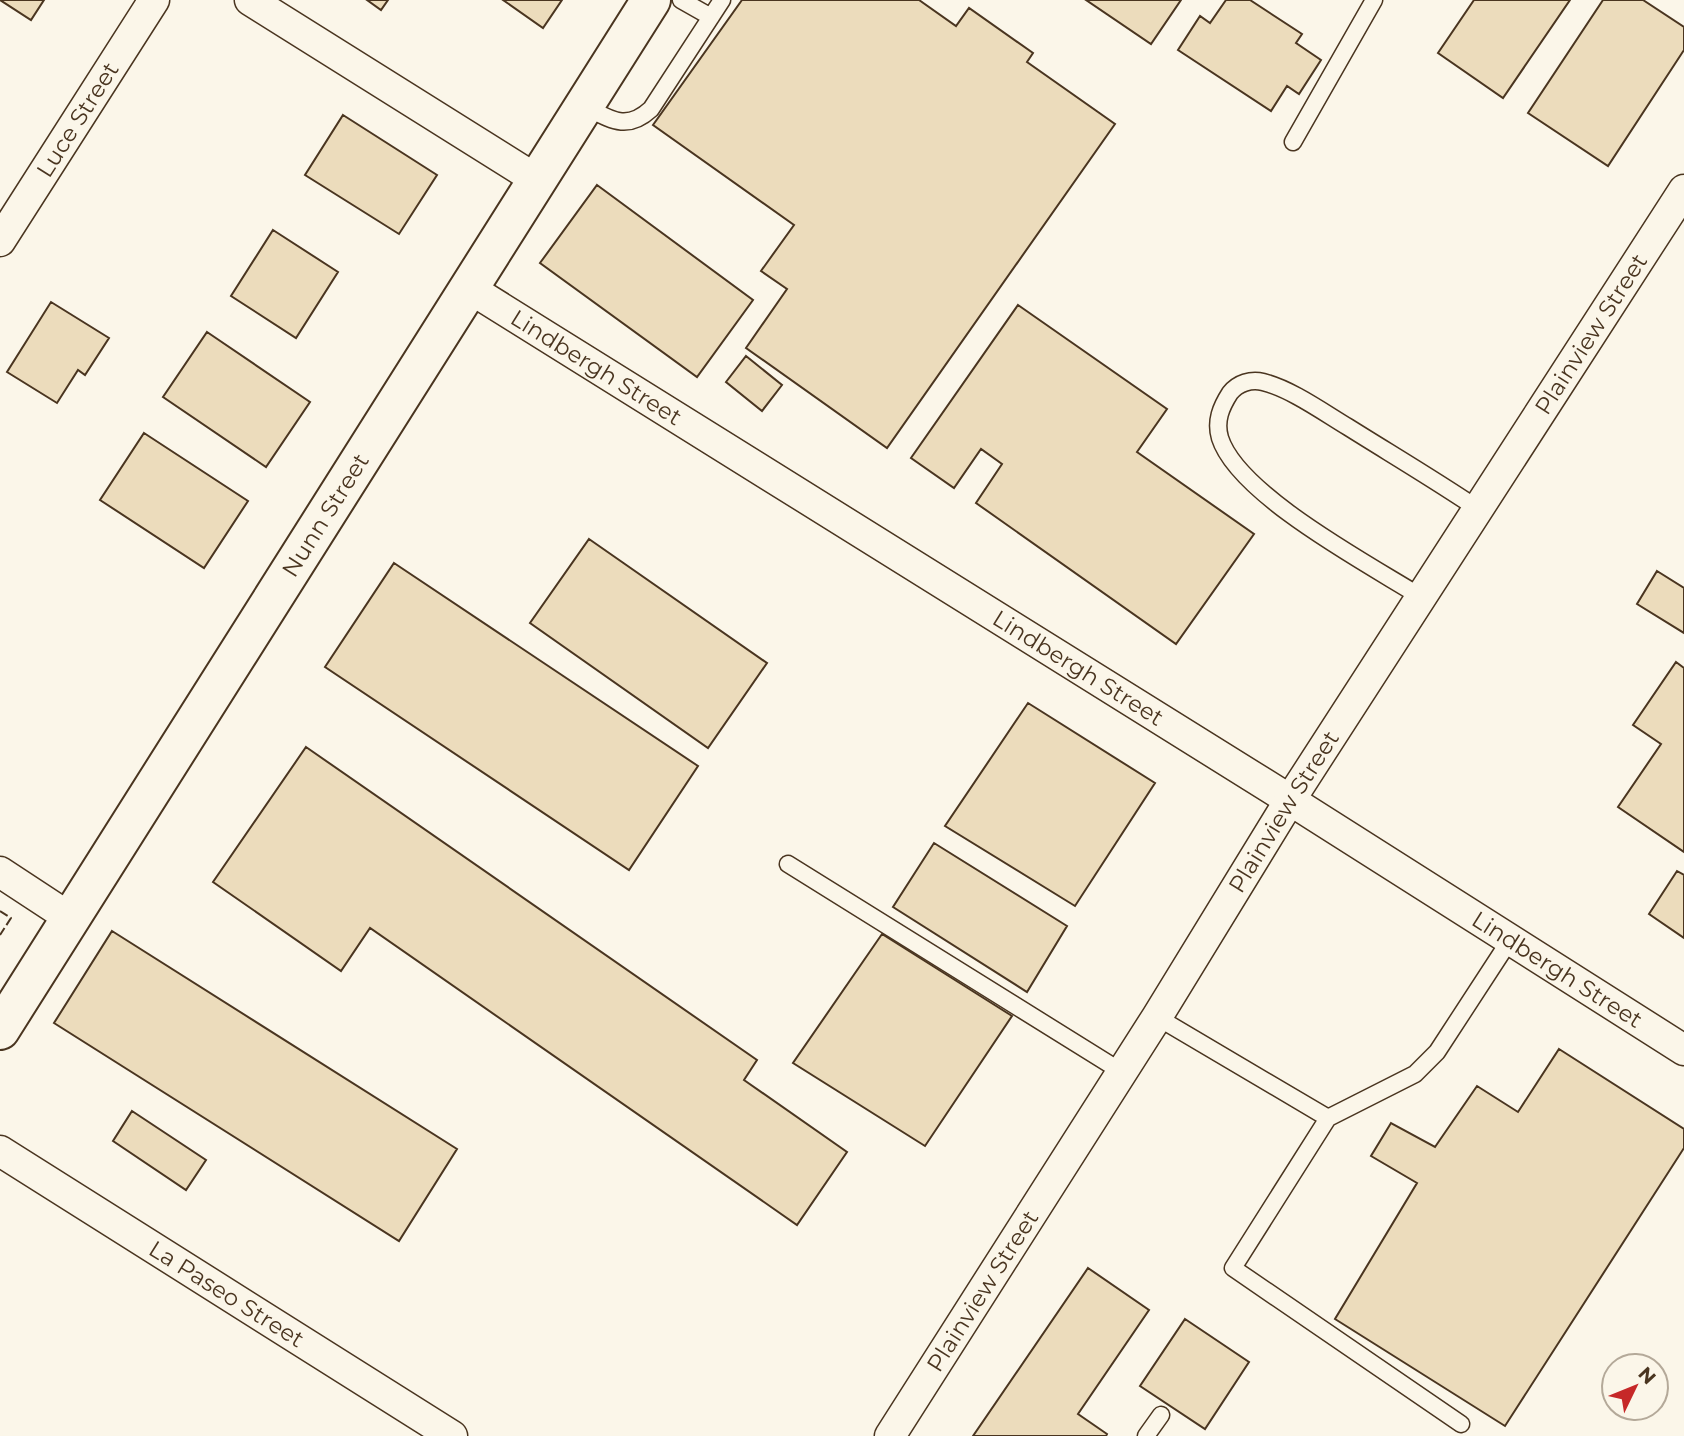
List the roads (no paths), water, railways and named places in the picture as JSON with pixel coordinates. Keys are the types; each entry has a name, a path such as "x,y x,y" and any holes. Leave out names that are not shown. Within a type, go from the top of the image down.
{"street":[{"name":"Luce Street","path":"0,241 154,0"},
{"path":"250,0 537,180"},
{"name":"Nunn Street","path":"0,1030 651,0"},
{"name":"Plainview Street","path":"890,1436 1157,1017 1290,800 1684,190"},
{"name":"Lindbergh Street","path":"469,288 1290,800 1684,1050"},
{"path":"0,872 71,918"},
{"name":"La Paseo Street","path":"0,1151 452,1436"}],"lane":[{"path":"681,0 711,17"},
{"path":"584,106 617,122 630,122 642,117 651,109 722,0"},
{"path":"1293,142 1374,0"},
{"path":"1421,597 1264,496 1235,463 1220,438 1218,418 1223,404 1233,389 1247,381 1263,382 1318,409 1478,509"},
{"path":"788,863 1122,1072"},
{"path":"1461,1424 1233,1268 1328,1118 1415,1074 1437,1052 1510,940"},
{"path":"1157,1017 1328,1118"},
{"path":"1146,1436 1161,1415"}]}
